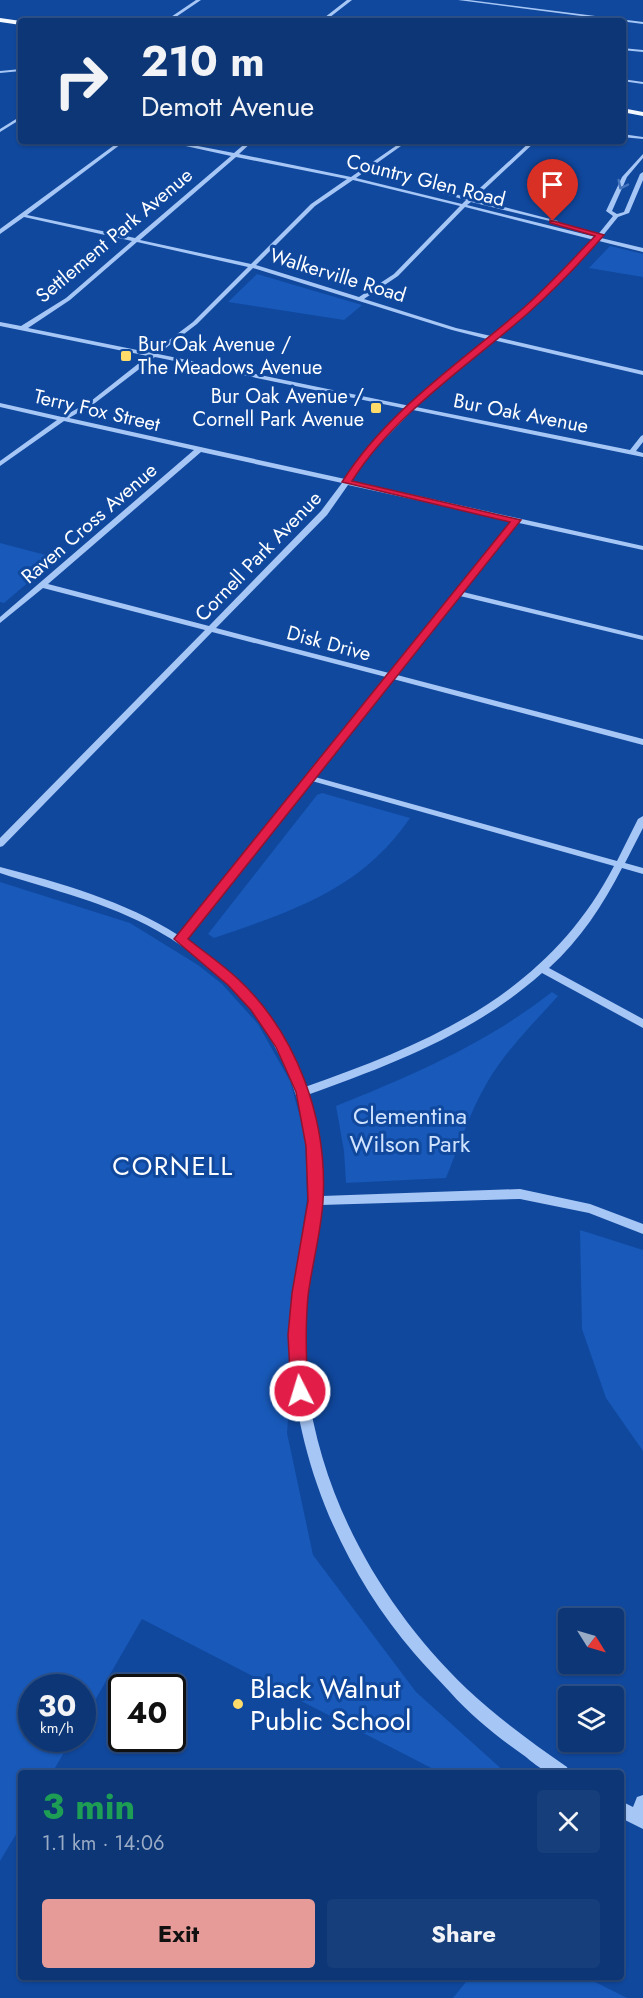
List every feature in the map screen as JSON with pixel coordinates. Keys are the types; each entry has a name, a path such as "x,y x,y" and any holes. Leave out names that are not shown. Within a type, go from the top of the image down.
{"main road":[{"path":"0,20 18,23"},
{"path":"626,109 643,110"},
{"path":"626,110 643,114"}],"street":[{"path":"49,0 60,0"},
{"path":"172,18 199,0"},
{"path":"326,18 350,0"},
{"path":"460,0 603,18"},
{"path":"626,21 643,23"},
{"path":"626,49 643,51"},
{"path":"0,72 18,70"},
{"path":"626,81 643,83"},
{"path":"0,131 18,119"},
{"path":"626,136 643,138"},
{"path":"0,232 119,144"},
{"name":"Country Glen Road","path":"181,144 351,178 599,237 643,245"},
{"name":"Country Glen Road","path":"212,144 400,182"},
{"name":"Settlement Park Avenue","path":"23,328 68,299 247,144"},
{"path":"0,464 52,425 93,402 195,323 313,205 356,173 401,144"},
{"path":"360,299 396,275 470,200 531,144"},
{"path":"616,216 609,211 625,177 643,155"},
{"name":"Cornell Park Avenue","path":"0,844 324,513 361,459 453,369 525,311 599,237 616,216 626,213 643,174"},
{"name":"Country Glen Road","path":"431,190 643,250"},
{"name":"Walkerville Road","path":"21,215 252,266 454,329 643,373"},
{"name":"Bur Oak Avenue","path":"2,324 643,455"},
{"name":"Terry Fox Street","path":"0,405 643,548"},
{"path":"631,453 643,437"},
{"name":"Raven Cross Avenue","path":"0,621 199,450"},
{"path":"180,939 517,520"},
{"name":"Disk Drive","path":"42,585 643,742"},
{"path":"458,593 643,638"},
{"path":"310,778 643,871"},
{"path":"303,1092 412,1051 452,1031 493,1007 543,969 583,925 643,819"},
{"path":"0,870 120,910 180,939 233,982 256,1007 282,1045 303,1092 314,1146 316,1201 300,1293 297,1354 300,1391 308,1436 327,1495 362,1569 384,1602 425,1654 486,1716 525,1749 556,1770"},
{"path":"543,969 643,1024"},
{"path":"316,1201 520,1194 590,1209 643,1229"},
{"path":"624,1810 641,1814"}],"green space":[{"path":"610,246 643,254 643,277 589,268"},
{"path":"257,274 362,305 344,320 228,302"},
{"path":"0,543 57,558 4,603 0,602"},
{"path":"322,793 410,818 391,843 370,863 323,895 271,918 214,938 208,934 317,795"},
{"path":"0,882 130,923 198,965 222,984 258,1024 290,1081 305,1135 307,1198 300,1248 287,1433 313,1555 416,1692 503,1770 435,1770 142,1619 110,1674 108,1674 96,1699 96,1674 18,1674 18,1752 64,1752 54,1770 18,1770 18,1831 0,1861"},
{"name":"Clementina Wilson Park","path":"552,992 558,996 512,1047 488,1081 470,1116 446,1178 346,1183 344,1151 336,1106 394,1082 475,1042 527,1011"},
{"path":"580,1230 643,1250 643,1451 606,1398 582,1329"},
{"path":"468,1980 591,1980 627,1998 453,1998"}],"place":[{"name":"Bur Oak Avenue / The Meadows Avenue","path":"126,356"},
{"name":"Bur Oak Avenue / Cornell Park Avenue","path":"376,408"},
{"name":"Black Walnut Public School","path":"238,1704"}],"district":[{"name":"CORNELL","path":"173,1166"}],"route":[{"path":"300,1391 296,1335 300,1293 316,1201 314,1146 303,1092 282,1045 256,1007 233,982 180,939 517,520 346,482 361,459 421,398 525,311 600,235 553,221"}]}
